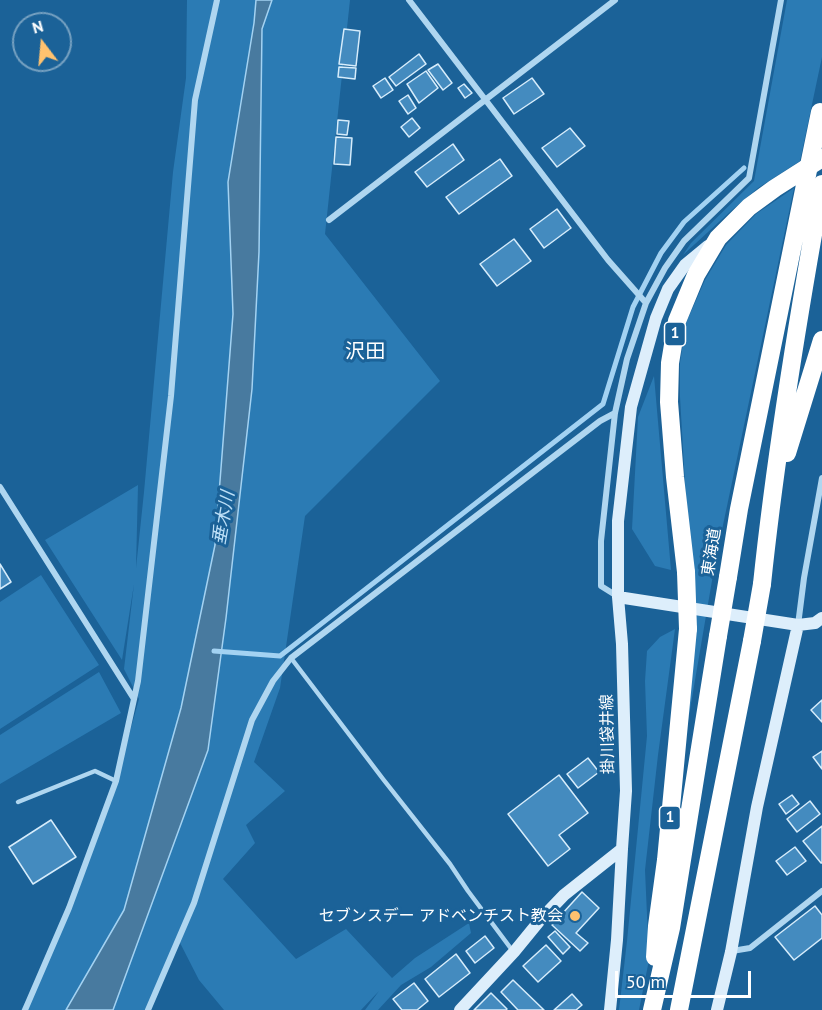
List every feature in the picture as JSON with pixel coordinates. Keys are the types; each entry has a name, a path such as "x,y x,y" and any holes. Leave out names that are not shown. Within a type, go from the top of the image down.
{"highway":[{"name":"東海道","path":"679,1010 762,584 771,502 796,333 821,107"},
{"name":"1","path":"652,1008 657,926 666,860 687,629 686,572 670,413 670,363 677,321 696,275 718,238 749,207 822,158"},
{"name":"東海道","path":"652,1008 671,928 739,509 813,185"},
{"name":"1","path":"771,502 822,340"}],"main road":[{"name":"掛川袋井線","path":"610,1010 617,940 626,791 622,644 618,597 618,520 631,407 656,318 668,289 685,266 718,238"},
{"path":"618,597 798,626 822,618"},
{"path":"717,1010 757,807 798,626"},
{"path":"459,1010 564,895 622,849"}],"street":[{"path":"25,1010 69,908 116,782 138,681 171,396 195,100 217,0"},
{"path":"409,0 608,260 646,303"},
{"path":"329,220 615,0"},
{"path":"618,597 601,586 601,541 615,413 627,359 646,303 665,268 684,241 749,178 781,0"},
{"path":"148,1010 194,903 252,720 273,681 291,658 600,421 615,413"},
{"path":"798,626 822,478"},
{"path":"0,487 134,699"},
{"path":"730,952 750,948 822,891"}],"lane":[{"path":"291,658 450,864 514,952"},
{"path":"18,802 95,771 116,782"}],"shaded area":[{"path":"187,0 350,0 325,234 440,381 305,516 280,688 254,762 285,791 246,825 255,843 223,879 296,959 346,929 392,978 415,958 469,923 471,933 431,967 401,985 378,1010 365,1010 379,991 361,1010 224,1010 199,980 178,939 147,1010 21,1010 40,976 116,782 139,699 124,669 134,584 122,660 45,540 138,485 136,568 173,172 186,78"},
{"path":"787,0 822,0 822,57 800,161 758,188 683,255 691,243 754,181"},
{"path":"794,188 715,563 678,780 687,518 680,363 686,323 705,280 726,245 756,214"},
{"path":"654,376 671,570 655,566 632,529 638,417"},
{"path":"41,575 99,665 0,729 0,602"},
{"path":"675,629 645,870 649,960 639,1010 619,1010 647,736 645,681 647,651 660,637"},
{"path":"99,672 121,713 0,784 0,735"}],"water":[{"name":"垂木川","path":"256,0 272,0 262,29 259,252 252,389 226,618 208,750 113,1010 66,1010 124,910 181,708 215,545 233,314 228,182"}],"building":[{"path":"344,29 360,31 356,66 339,64"},
{"path":"419,54 426,64 396,86 389,77"},
{"path":"438,64 452,83 443,90 428,70"},
{"path":"339,67 356,68 355,79 338,77"},
{"path":"426,71 438,88 419,103 407,84"},
{"path":"385,78 393,90 381,98 373,86"},
{"path":"532,78 544,94 514,114 503,98"},
{"path":"464,84 472,93 465,98 458,88"},
{"path":"408,95 416,108 408,114 399,101"},
{"path":"412,118 420,128 409,137 401,127"},
{"path":"338,120 349,121 347,135 337,134"},
{"path":"570,128 585,146 557,167 542,148"},
{"path":"336,137 352,138 350,165 334,164"},
{"path":"453,144 464,160 427,187 415,172"},
{"path":"500,159 512,176 459,214 446,197"},
{"path":"557,209 571,228 544,248 530,229"},
{"path":"514,239 531,261 497,286 480,264"},
{"path":"0,564 11,582 0,589"},
{"path":"822,700 822,722 811,710"},
{"path":"822,751 822,769 813,757"},
{"path":"588,758 599,772 578,788 567,774"},
{"path":"559,775 588,813 559,835 570,849 548,866 508,814"},
{"path":"792,795 799,804 786,814 779,804"},
{"path":"810,801 820,814 797,832 787,819"},
{"path":"51,820 76,857 33,884 9,847"},
{"path":"822,826 822,863 821,863 803,841"},
{"path":"795,847 806,861 787,875 776,861"},
{"name":"セブンスデー アドベンチスト教会","path":"582,892 599,908 576,933 588,943 580,951 552,925"},
{"path":"815,906 822,915 822,938 794,960 775,937"},
{"path":"555,931 570,947 563,954 548,937"},
{"path":"485,936 494,948 475,963 466,951"},
{"path":"546,945 561,961 538,982 523,966"},
{"path":"456,954 470,973 439,997 425,979"},
{"path":"513,980 544,1010 518,1010 501,992"},
{"path":"414,983 428,1001 417,1010 402,1010 393,999"},
{"path":"491,993 507,1009 474,1010"},
{"path":"572,994 582,1005 576,1010 554,1010"}],"waterway":[{"path":"214,651 280,656 603,404 633,307 661,253 684,222 744,168"}],"place":[{"name":"セブンスデー アドベンチスト教会","path":"575,916"}],"district":[{"name":"沢田","path":"365,352"}]}
